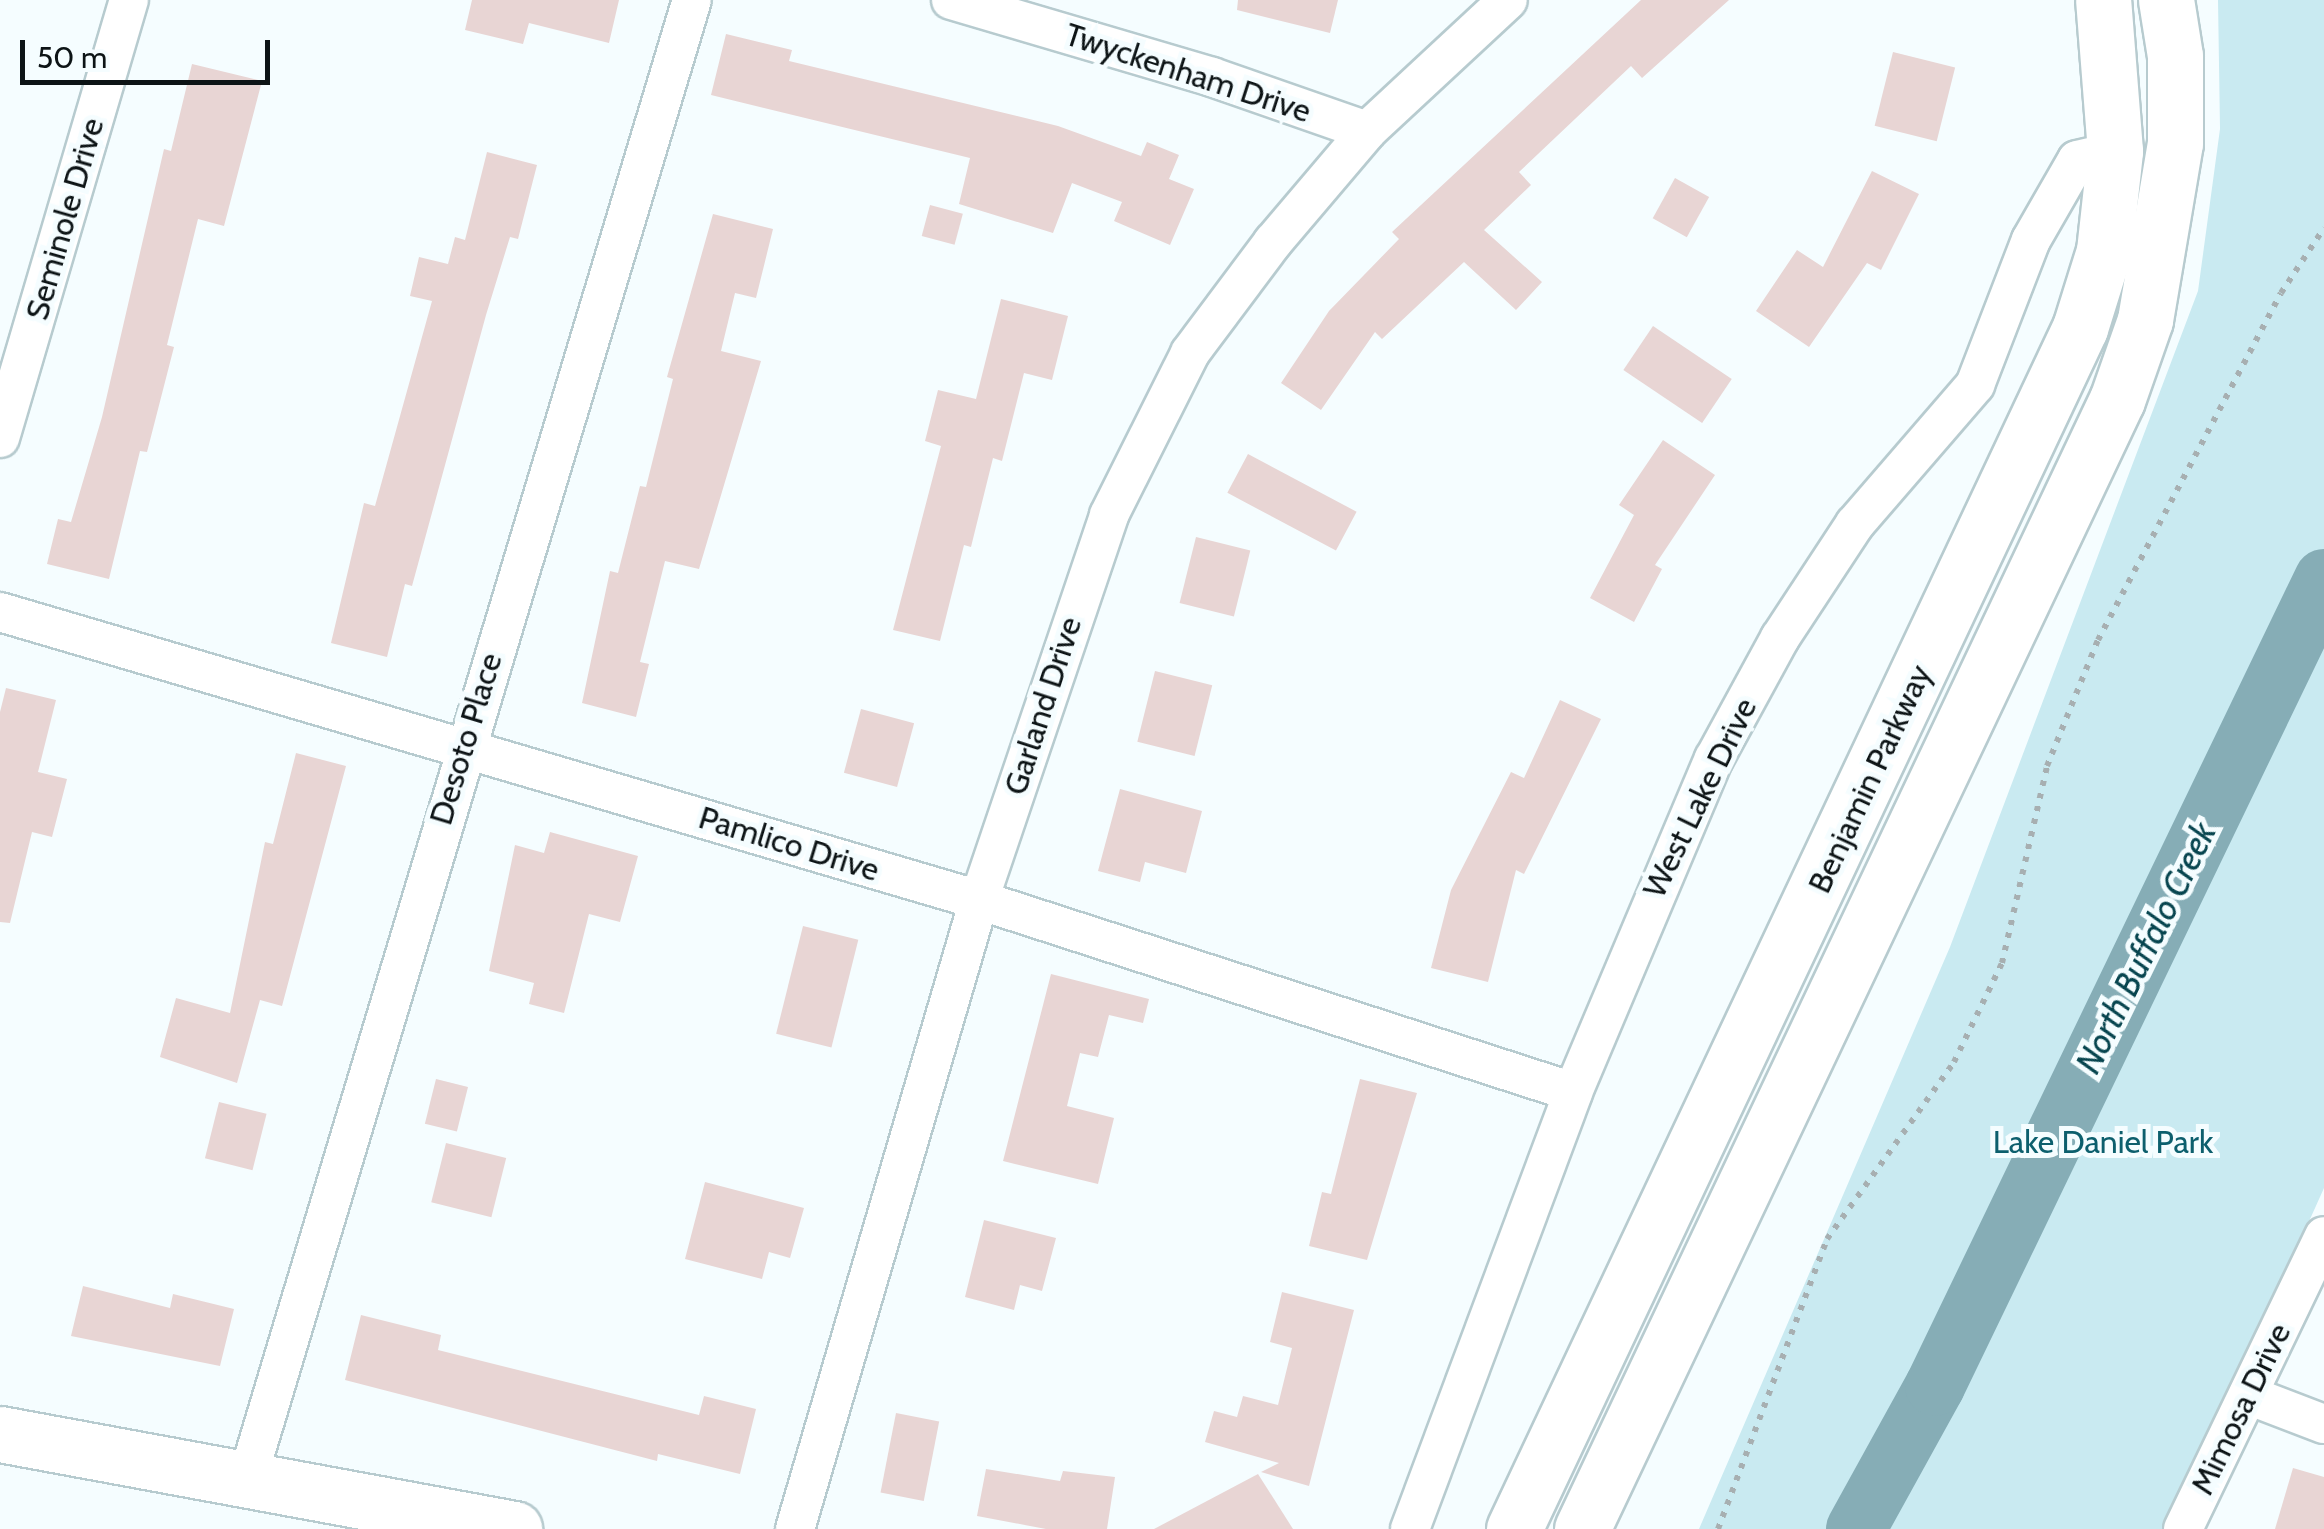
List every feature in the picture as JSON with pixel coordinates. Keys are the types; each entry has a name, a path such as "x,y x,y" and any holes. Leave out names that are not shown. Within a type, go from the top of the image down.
{"main road":[{"name":"Benjamin Parkway","path":"1514,1529 2064,363 2104,251 2115,152 2103,0"},
{"name":"Benjamin Parkway","path":"1582,1529 2117,400 2145,320 2168,198 2175,56 2166,0"},
{"path":"0,1434 514,1529"}],"street":[{"name":"Seminole Drive","path":"0,438 130,0"},
{"name":"Desoto Place","path":"247,1480 464,746 692,0"},
{"name":"Twyckenham Drive","path":"950,0 1212,77 1367,131"},
{"name":"Garland Drive","path":"795,1529 980,900 1102,532 1174,385 1261,258 1367,131 1508,0"},
{"name":"West Lake Drive","path":"1410,1529 1573,1092 1714,759 1780,638 1855,524 1976,385 2030,240 2077,160 2115,152"},
{"name":"Pamlico Drive","path":"0,612 980,900 1573,1092"},
{"name":"Mimosa Drive","path":"2184,1529 2324,1236"},
{"path":"2248,1396 2324,1424"}],"path":[{"path":"1718,1529 1828,1239 1954,1062 2002,963 2047,766 2098,640 2281,293 2324,228"}],"green space":[{"name":"Lake Daniel Park","path":"2218,0 2324,0 2324,1188 2171,1529 1699,1529 1950,947 2198,291 2220,129"}],"building":[{"path":"472,0 619,0 609,43 529,23 523,44 465,30"},
{"path":"1238,0 1338,0 1330,33 1237,10"},
{"path":"1641,0 1729,0 1642,78 1631,66 1519,172 1531,185 1484,230 1542,282 1516,310 1464,262 1382,339 1375,332 1321,410 1281,383 1329,311 1399,239 1392,232"},
{"path":"726,34 792,50 789,61 1058,126 1141,156 1147,142 1179,155 1169,179 1194,189 1170,245 1114,221 1122,202 1072,183 1053,233 959,204 970,158 711,95"},
{"path":"1893,52 1955,67 1937,141 1875,126"},
{"path":"192,64 262,81 224,226 198,219 167,345 174,347 147,452 140,451 109,579 47,564 58,519 71,522 102,417 164,149 171,151"},
{"path":"487,152 537,165 518,239 510,237 486,315 412,586 405,584 387,657 331,643 364,503 375,506 432,301 410,296 419,257 448,264 455,237 465,240"},
{"path":"1872,171 1919,194 1881,270 1867,263 1809,347 1756,311 1797,250 1823,267"},
{"path":"1675,178 1709,197 1687,237 1653,218"},
{"path":"930,205 963,214 955,245 922,236"},
{"path":"713,214 773,229 756,298 735,293 721,351 761,361 699,569 665,561 640,662 649,664 636,717 582,703 610,571 618,573 640,486 646,487 673,379 667,377"},
{"path":"1001,299 1068,316 1052,380 1024,373 1002,461 993,458 971,547 964,545 940,641 893,630 941,446 925,441 938,390 976,399"},
{"path":"1653,326 1732,379 1702,423 1623,370"},
{"path":"1663,440 1715,475 1655,565 1662,569 1634,622 1590,598 1634,515 1619,505"},
{"path":"1248,454 1357,512 1336,551 1227,493"},
{"path":"1196,537 1250,551 1234,617 1180,603"},
{"path":"1155,671 1212,685 1195,756 1137,742"},
{"path":"6,688 56,700 38,772 67,779 52,837 32,832 10,923 0,922 0,712"},
{"path":"1560,700 1601,719 1524,874 1516,870 1488,982 1431,968 1451,890 1511,772 1524,778"},
{"path":"861,709 914,723 897,787 844,773"},
{"path":"296,753 346,766 282,1006 260,1000 237,1083 160,1057 176,998 230,1013 265,842 273,844"},
{"path":"1120,789 1202,811 1186,873 1145,862 1140,882 1098,871"},
{"path":"550,832 638,856 620,922 589,914 564,1013 529,1004 534,983 489,971 515,845 544,853"},
{"path":"803,926 858,940 831,1047 776,1034"},
{"path":"1051,974 1149,999 1143,1023 1109,1015 1098,1057 1080,1053 1067,1106 1114,1118 1098,1184 1003,1161"},
{"path":"436,1079 468,1087 457,1132 425,1124"},
{"path":"1360,1079 1417,1093 1367,1260 1309,1246 1322,1192 1331,1194"},
{"path":"219,1102 267,1114 253,1170 205,1158"},
{"path":"446,1143 506,1158 491,1217 431,1202"},
{"path":"705,1182 804,1208 790,1258 769,1252 762,1279 685,1259"},
{"path":"984,1220 1056,1238 1042,1291 1020,1285 1014,1310 965,1297"},
{"path":"83,1286 170,1308 173,1294 234,1309 220,1366 71,1336"},
{"path":"1282,1292 1354,1310 1309,1486 1261,1472 1279,1463 1205,1442 1214,1411 1237,1417 1243,1396 1278,1405 1292,1348 1270,1342"},
{"path":"361,1315 441,1335 438,1350 699,1415 704,1396 756,1409 740,1474 658,1454 657,1461 345,1380"},
{"path":"896,1413 939,1421 924,1501 881,1493"},
{"path":"2293,1468 2324,1477 2324,1529 2275,1529"},
{"path":"986,1469 1060,1481 1063,1471 1115,1477 1107,1529 1046,1529 977,1516"},
{"path":"1258,1474 1293,1529 1154,1529"}],"waterway":[{"name":"North Buffalo Creek","path":"1856,1529 1935,1386 2324,579"}]}
